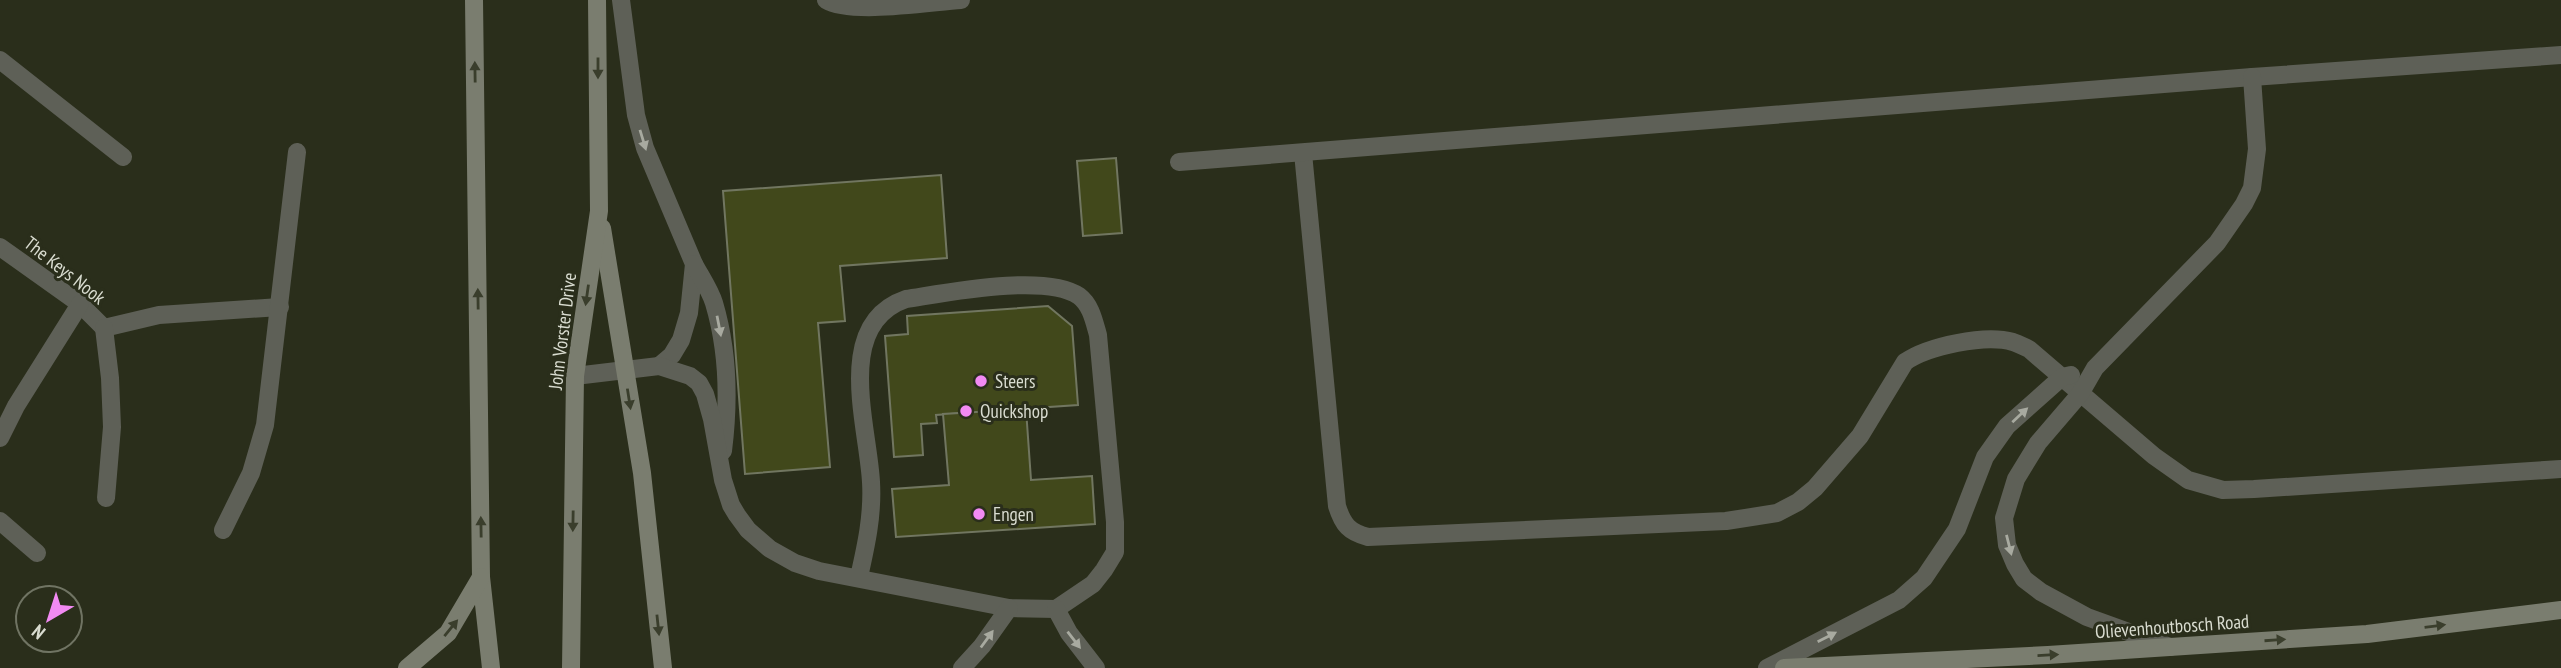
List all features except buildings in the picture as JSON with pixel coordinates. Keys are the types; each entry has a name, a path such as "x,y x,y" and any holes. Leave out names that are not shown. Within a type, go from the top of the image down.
{"main road":[{"path":"474,0 481,577 491,668"},
{"name":"John Vorster Drive","path":"571,668 575,376 599,211 597,0"},
{"path":"599,211 642,473 663,668"},
{"path":"407,668 448,633 481,577"},
{"name":"Olievenhoutbosch Road","path":"1784,668 2367,634 2561,610"}],"street":[{"path":"621,0 636,115 645,148 694,264 713,301 724,357 727,424 721,464"},
{"path":"826,0 835,5 854,7 961,0"},
{"path":"1179,162 2561,55"},
{"path":"0,60 123,157"},
{"path":"2170,647 2087,617 2041,592 2024,579 2007,545 2004,518 2016,479 2038,443 2080,394 2095,368 2217,243 2244,204 2252,188 2257,149 2252,77"},
{"path":"223,530 251,473 265,425 297,152"},
{"path":"1303,153 1337,506 1345,527 1368,537 1726,521 1777,513 1798,502 1823,479 1860,436 1900,368 1915,355 1939,347 1979,341 2014,342 2029,349 2154,456 2188,480 2223,490 2561,468"},
{"name":"The Keys Nook","path":"0,247 80,304 104,328"},
{"path":"659,366 672,355 681,340 689,313 694,264"},
{"path":"575,376 659,366 685,373 699,383 712,419 723,480 731,505 748,530 795,563 836,575 1009,608 1056,609 1093,584 1115,552 1115,522 1098,335 1089,306 1079,296 1066,290 1048,287 991,286 894,303 870,327 864,341 860,393 872,508 859,578"},
{"path":"0,438 16,406 80,304"},
{"path":"106,498 112,427 104,328 159,315 280,307"},
{"path":"1767,668 1899,600 1924,578 1957,529 1985,457 2007,426 2062,377 2095,368"},
{"path":"0,521 37,553"},
{"path":"962,668 982,646 1009,608"},
{"path":"1056,609 1069,633 1096,668"}],"place":[{"name":"Steers","path":"981,381"},
{"name":"Quickshop","path":"966,411"},
{"name":"Engen","path":"979,514"}]}
